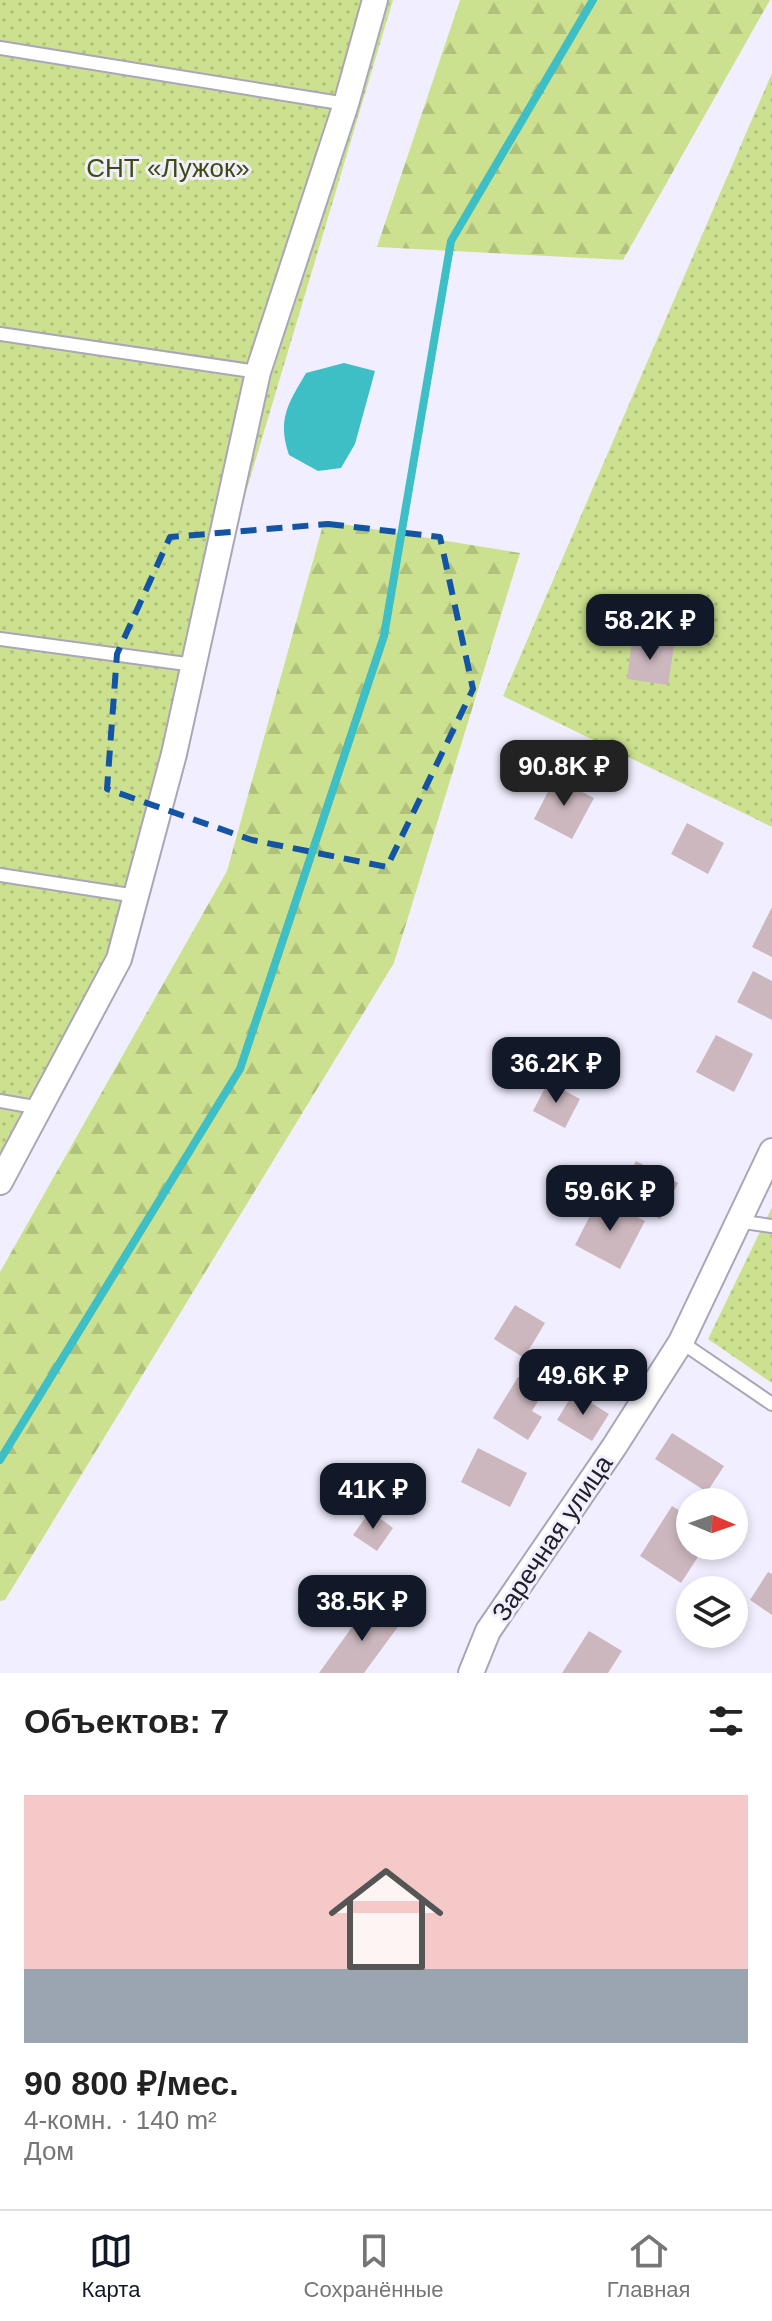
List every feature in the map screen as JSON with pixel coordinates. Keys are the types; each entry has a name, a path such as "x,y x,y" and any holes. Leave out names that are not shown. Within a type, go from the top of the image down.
{"street":[{"path":"0,1182 119,959 174,754 258,372 346,104 375,0"},
{"name":"Заречная улица","path":"471,1673 488,1631 614,1447 681,1342 772,1151"}],"lane":[{"path":"0,48 346,104"},
{"path":"0,334 258,372"},
{"path":"0,639 194,665"},
{"path":"0,875 136,896"},
{"path":"0,1101 40,1108"},
{"path":"737,1221 772,1226"},
{"path":"681,1342 772,1404"}],"highlighted area":[{"path":"328,524 440,537 473,689 387,867 252,840 107,789 117,654 170,537"}],"green space":[{"name":"СНТ «Лужок»","path":"0,0 393,0 111,944 0,1169"},
{"path":"460,0 770,0 623,260 377,247"},
{"path":"772,73 772,827 503,696"},
{"path":"324,521 520,553 394,963 5,1600 0,1601 0,1272 227,871"},
{"path":"772,1207 772,1383 708,1339"}],"water":[{"path":"344,363 375,371 355,444 341,468 318,471 289,455 284,431 286,412 306,373"}],"building":[{"path":"632,640 674,646 668,685 627,679"},
{"path":"555,778 594,798 572,839 534,819"},
{"path":"687,823 724,843 708,874 671,854"},
{"path":"772,907 772,957 752,947"},
{"path":"753,971 772,981 772,1020 737,1002"},
{"path":"716,1035 753,1054 734,1092 696,1072"},
{"path":"548,1082 580,1099 565,1128 533,1111"},
{"path":"636,1161 678,1183 660,1219 618,1197"},
{"path":"599,1198 645,1221 620,1269 575,1245"},
{"path":"515,1305 545,1323 524,1358 494,1339"},
{"path":"518,1377 543,1393 532,1411 542,1417 528,1440 493,1418"},
{"path":"574,1392 609,1414 592,1441 557,1420"},
{"path":"672,1433 724,1466 710,1488 701,1488 655,1459"},
{"path":"478,1448 527,1473 510,1507 461,1482"},
{"path":"672,1506 676,1508 676,1560 696,1560 686,1576 676,1576 676,1580 640,1556"},
{"path":"370,1511 393,1528 377,1551 353,1535"},
{"path":"768,1572 772,1574 772,1615 750,1600"},
{"path":"370,1602 400,1624 364,1673 319,1673"},
{"path":"589,1631 622,1651 608,1673 562,1673"}],"waterway":[{"path":"0,1460 240,1069 384,636 451,241 593,0"}]}
